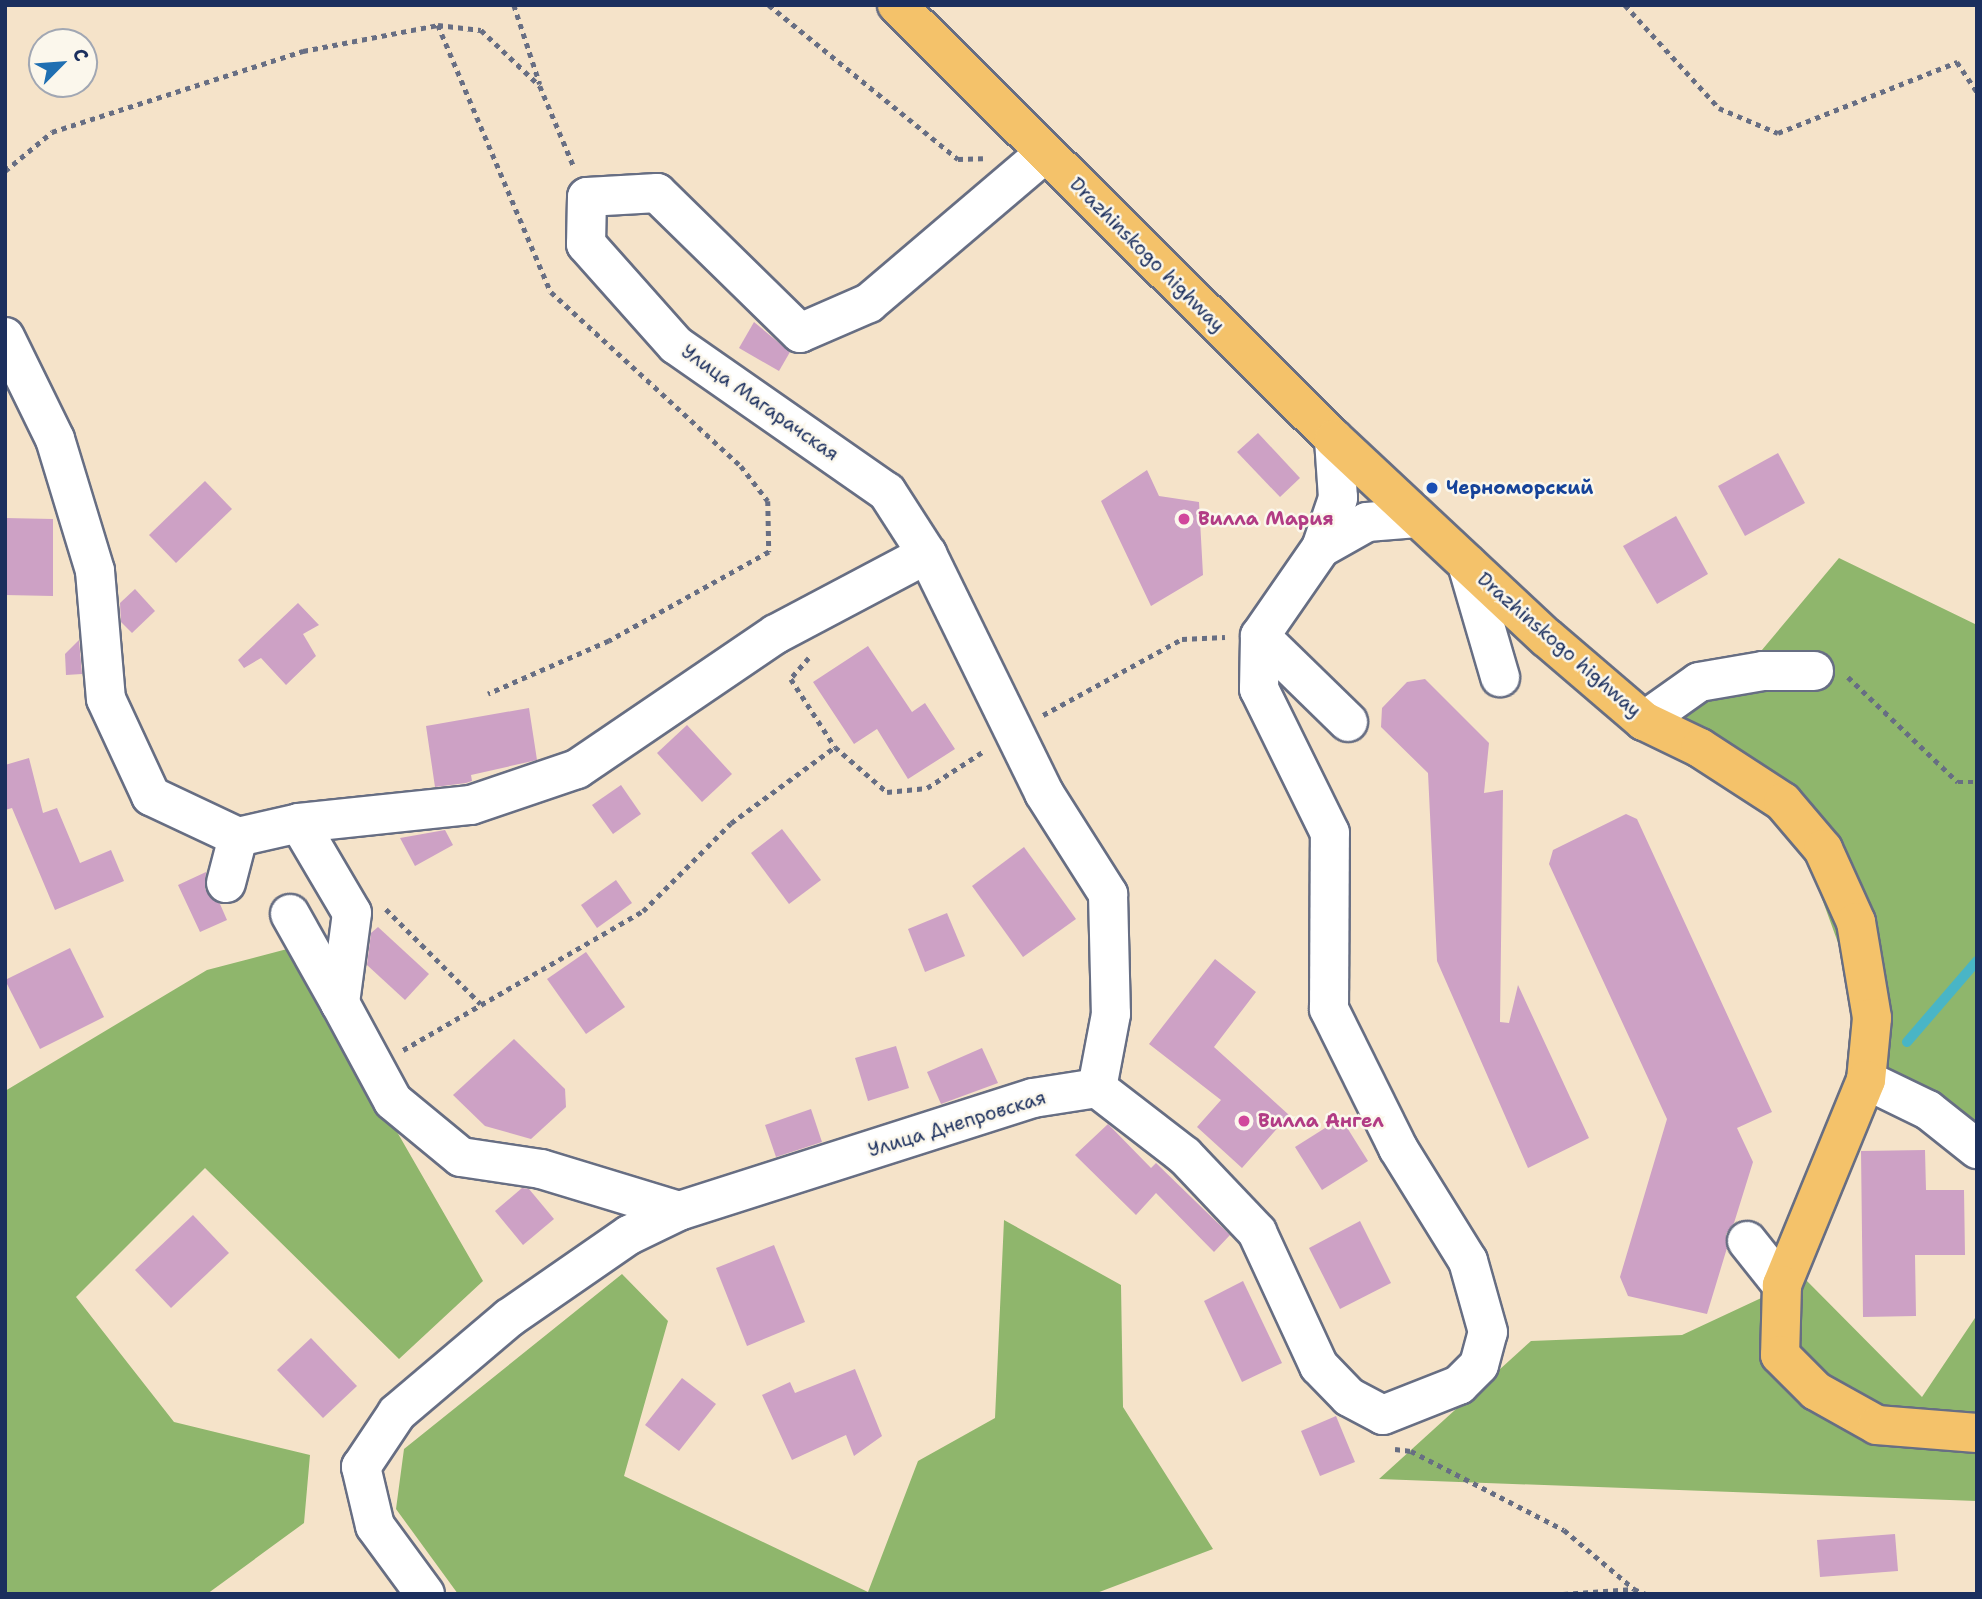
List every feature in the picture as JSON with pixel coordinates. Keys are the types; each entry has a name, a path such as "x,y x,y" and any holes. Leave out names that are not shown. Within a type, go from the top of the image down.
{"main road":[{"name":"Drazhinskogo highway","path":"897,5 1044,154 1334,439 1467,564 1644,720 1700,748 1783,802 1823,849 1856,922 1872,1018 1866,1080 1782,1285 1780,1355 1816,1391 1877,1425 1977,1433"}],"street":[{"path":"587,197 657,193 800,333 869,303 1044,154"},
{"name":"Улица Магарачская","path":"587,197 586,244 676,345 887,492 927,554 1044,793 1108,894 1111,1014 1097,1088"},
{"path":"5,337 55,439 94,571 106,699 152,796 239,837 299,823 471,805 577,769 776,634 927,554"},
{"path":"1097,1088 1185,1156 1257,1232 1319,1366 1349,1397 1383,1415 1459,1385 1479,1365 1488,1332 1468,1261 1398,1147 1329,1009 1329,833 1259,690 1260,636 1321,548 1338,498 1334,439"},
{"path":"1321,548 1367,523 1417,518"},
{"path":"1467,564 1500,677"},
{"path":"1260,636 1348,722"},
{"path":"1644,720 1699,682 1763,671 1830,672"},
{"path":"299,823 352,913 340,1003"},
{"path":"226,883 239,837"},
{"path":"290,914 393,1101 461,1157 541,1168 678,1211"},
{"path":"1866,1080 1928,1110 1977,1149"},
{"name":"Улица Днепровская","path":"425,1594 375,1526 361,1467 397,1413 509,1318 629,1235 678,1211 1033,1098 1097,1088"},
{"path":"1747,1241 1782,1285"}],"path":[{"path":"514,5 540,86 587,197"},
{"path":"769,5 958,159 1044,154"},
{"path":"1625,5 1719,108 1778,133 1957,62 1977,92"},
{"path":"5,171 52,132 303,51 438,25 481,30 540,86"},
{"path":"438,25 551,292 741,466 768,501 769,552 609,641 488,694"},
{"path":"791,678 835,747 887,792 927,788 1015,731 1182,639 1260,636"},
{"path":"1830,672 1958,782 1977,782"},
{"path":"375,1067 643,911 731,823 835,747"},
{"path":"352,913 388,908 481,1004"},
{"path":"1383,1415 1375,1448 1410,1451 1552,1523 1633,1589 1646,1594"},
{"path":"1563,1594 1633,1589"}],"green space":[{"path":"1839,558 1977,625 1977,1161 1901,1116 1809,863 1681,715 1751,663"},
{"path":"291,948 483,1281 399,1359 205,1168 76,1297 174,1422 310,1455 304,1523 207,1594 5,1594 5,1091 207,970"},
{"path":"1004,1220 1121,1285 1123,1407 1213,1549 1094,1594 458,1594 396,1509 404,1449 622,1274 668,1321 624,1476 868,1592 918,1461 995,1418"},
{"path":"1804,1278 1922,1397 1977,1315 1977,1501 1379,1479 1531,1341 1682,1335"}],"building":[{"path":"754,322 790,352 779,371 739,348"},
{"path":"1258,433 1300,478 1280,497 1237,452"},
{"path":"1778,453 1805,503 1745,536 1718,486"},
{"path":"1147,470 1159,496 1199,502 1203,575 1151,606 1101,501"},
{"path":"205,481 232,509 176,563 149,535"},
{"path":"1676,516 1708,574 1657,604 1623,546"},
{"path":"5,518 53,519 53,596 5,595"},
{"path":"135,589 155,611 132,633 121,622 120,603"},
{"path":"298,603 319,625 303,634 316,656 286,685 261,658 244,668 238,660"},
{"path":"79,640 82,674 66,675 65,654"},
{"path":"868,646 912,712 925,703 955,749 908,779 877,729 854,744 813,682"},
{"path":"1425,679 1489,743 1484,793 1503,790 1500,1022 1509,1023 1518,985 1589,1138 1528,1168 1437,961 1428,773 1381,727 1382,708 1407,682"},
{"path":"529,708 537,760 471,775 472,781 466,783 435,787 426,726"},
{"path":"687,725 732,774 702,802 657,753"},
{"path":"29,758 43,813 57,808 80,863 111,850 124,881 55,910 12,808 5,810 5,765"},
{"path":"621,785 641,814 613,834 592,805"},
{"path":"1626,814 1637,819 1772,1112 1737,1128 1753,1162 1734,1223 1726,1234 1727,1248 1707,1314 1628,1296 1620,1277 1667,1119 1549,864 1553,850"},
{"path":"782,829 821,880 789,904 751,853"},
{"path":"445,830 453,845 415,866 400,838"},
{"path":"1024,847 1076,919 1023,957 972,886"},
{"path":"206,872 205,889 220,904 227,920 200,932 178,885"},
{"path":"616,880 632,903 597,928 581,905"},
{"path":"947,913 965,956 925,972 908,929"},
{"path":"378,927 429,974 405,1000 367,965 371,933"},
{"path":"70,948 104,1017 40,1049 5,980"},
{"path":"586,952 625,1007 586,1034 547,979"},
{"path":"1215,959 1256,992 1214,1047 1289,1115 1242,1168 1197,1127 1221,1100 1149,1044"},
{"path":"514,1039 565,1089 566,1107 531,1139 485,1126 453,1095"},
{"path":"896,1046 909,1088 868,1101 855,1058"},
{"path":"982,1048 998,1083 941,1104 927,1072"},
{"path":"811,1109 822,1142 776,1157 765,1125"},
{"path":"1341,1118 1368,1161 1322,1190 1295,1147"},
{"path":"1108,1124 1151,1168 1156,1163 1230,1235 1214,1252 1156,1193 1136,1215 1075,1155"},
{"path":"1925,1150 1926,1190 1964,1190 1965,1255 1915,1255 1916,1316 1863,1317 1861,1151"},
{"path":"522,1188 529,1189 554,1219 523,1245 495,1211"},
{"path":"193,1215 229,1253 171,1308 135,1270"},
{"path":"1360,1221 1391,1283 1340,1309 1309,1248"},
{"path":"774,1245 805,1322 747,1346 716,1268"},
{"path":"1243,1281 1282,1363 1242,1382 1204,1301"},
{"path":"311,1338 357,1386 323,1418 277,1370"},
{"path":"855,1369 882,1436 854,1456 846,1435 792,1460 762,1395 790,1382 795,1393"},
{"path":"682,1378 716,1404 679,1451 645,1425"},
{"path":"1336,1416 1355,1462 1320,1476 1301,1431"},
{"path":"1895,1534 1898,1571 1820,1577 1817,1540"}],"waterway":[{"path":"1907,1042 1977,961"}],"place":[{"name":"Черноморский","path":"1432,488"},
{"name":"Вилла Мария","path":"1184,519"},
{"name":"Вилла Ангел","path":"1244,1121"}]}
